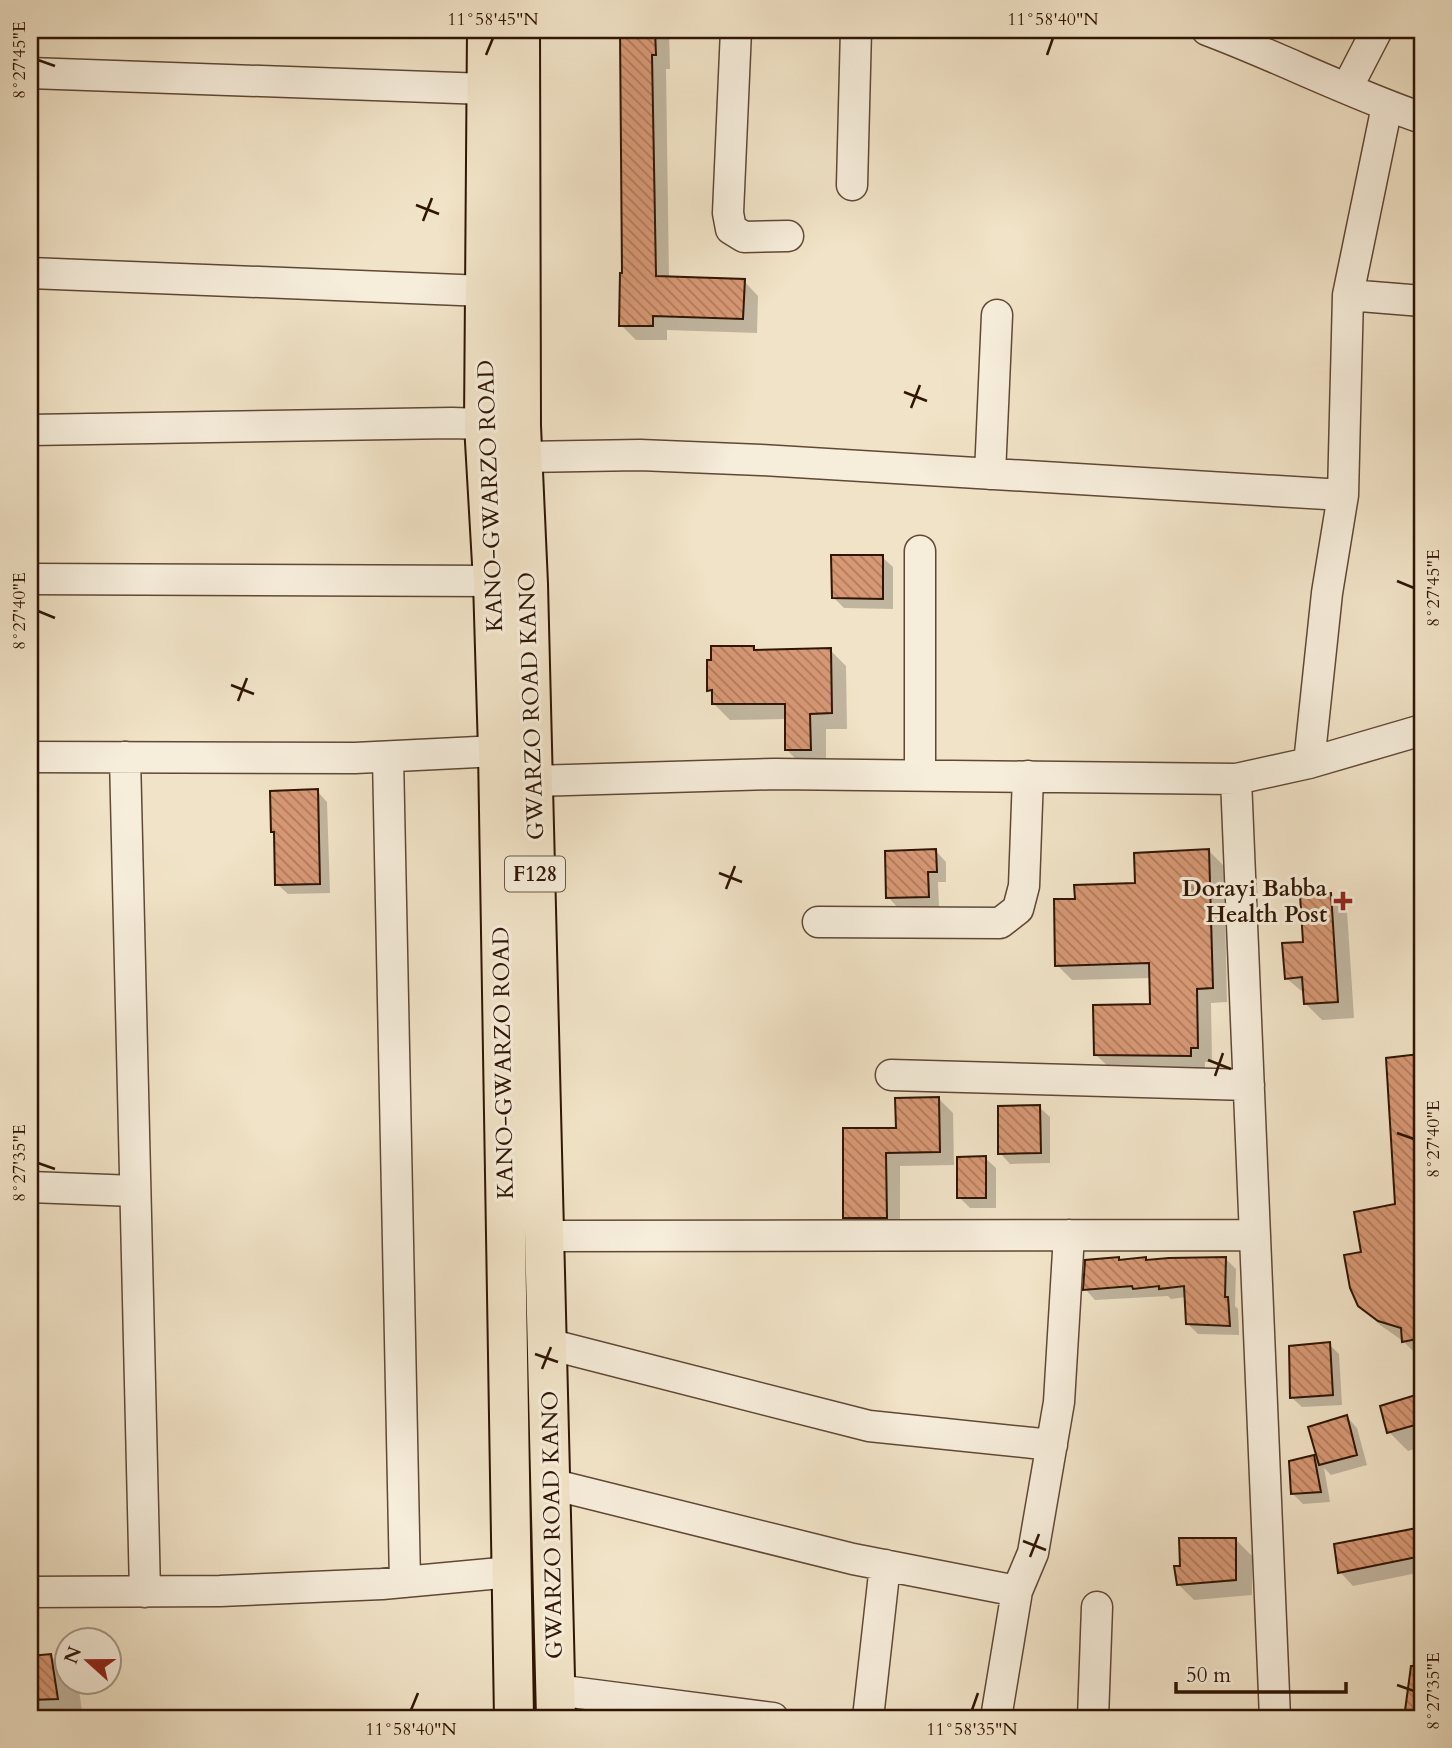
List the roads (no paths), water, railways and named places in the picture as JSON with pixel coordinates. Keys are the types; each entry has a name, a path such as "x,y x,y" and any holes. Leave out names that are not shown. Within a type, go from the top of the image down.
{"main road":[{"name":"KANO-GWARZO ROAD","path":"487,30 484,424 493,582 498,751 520,993 510,1572 514,1718"},
{"name":"GWARZO ROAD KANO","path":"520,30 521,426 533,781 520,993 544,1236 556,1704"}],"street":[{"path":"736,30 728,213 731,229 744,237 788,236"},
{"path":"852,185 856,30"},
{"path":"1206,30 1271,41 1347,88 1422,118"},
{"path":"1347,88 1377,30"},
{"path":"30,74 486,89"},
{"path":"1309,763 1327,593 1343,495 1348,295 1387,106"},
{"path":"30,273 485,291"},
{"path":"1348,295 1422,301"},
{"path":"990,474 998,315"},
{"path":"30,430 484,424"},
{"path":"523,457 640,455 1343,495"},
{"path":"920,551 920,775"},
{"path":"30,579 493,582"},
{"path":"533,781 775,774 1236,779 1309,763 1422,730"},
{"path":"30,757 388,757 498,751"},
{"path":"125,757 145,1592"},
{"path":"388,757 405,1582"},
{"path":"818,922 1000,923 1018,909 1024,886 1028,776"},
{"path":"1236,779 1275,1718"},
{"path":"891,1075 1249,1085"},
{"path":"30,1187 135,1191"},
{"path":"996,1718 1017,1591 1034,1553 1059,1402 1069,1235"},
{"path":"544,1236 1255,1235"},
{"path":"548,1344 869,1426 1052,1445"},
{"path":"551,1485 884,1565 1017,1591"},
{"path":"868,1718 884,1565"},
{"path":"30,1592 220,1591 405,1582 510,1572"},
{"path":"1093,1718 1097,1607"},
{"path":"556,1704 772,1718"}],"place":[{"name":"Dorayi Babba Health Post","path":"1343,901"}]}
